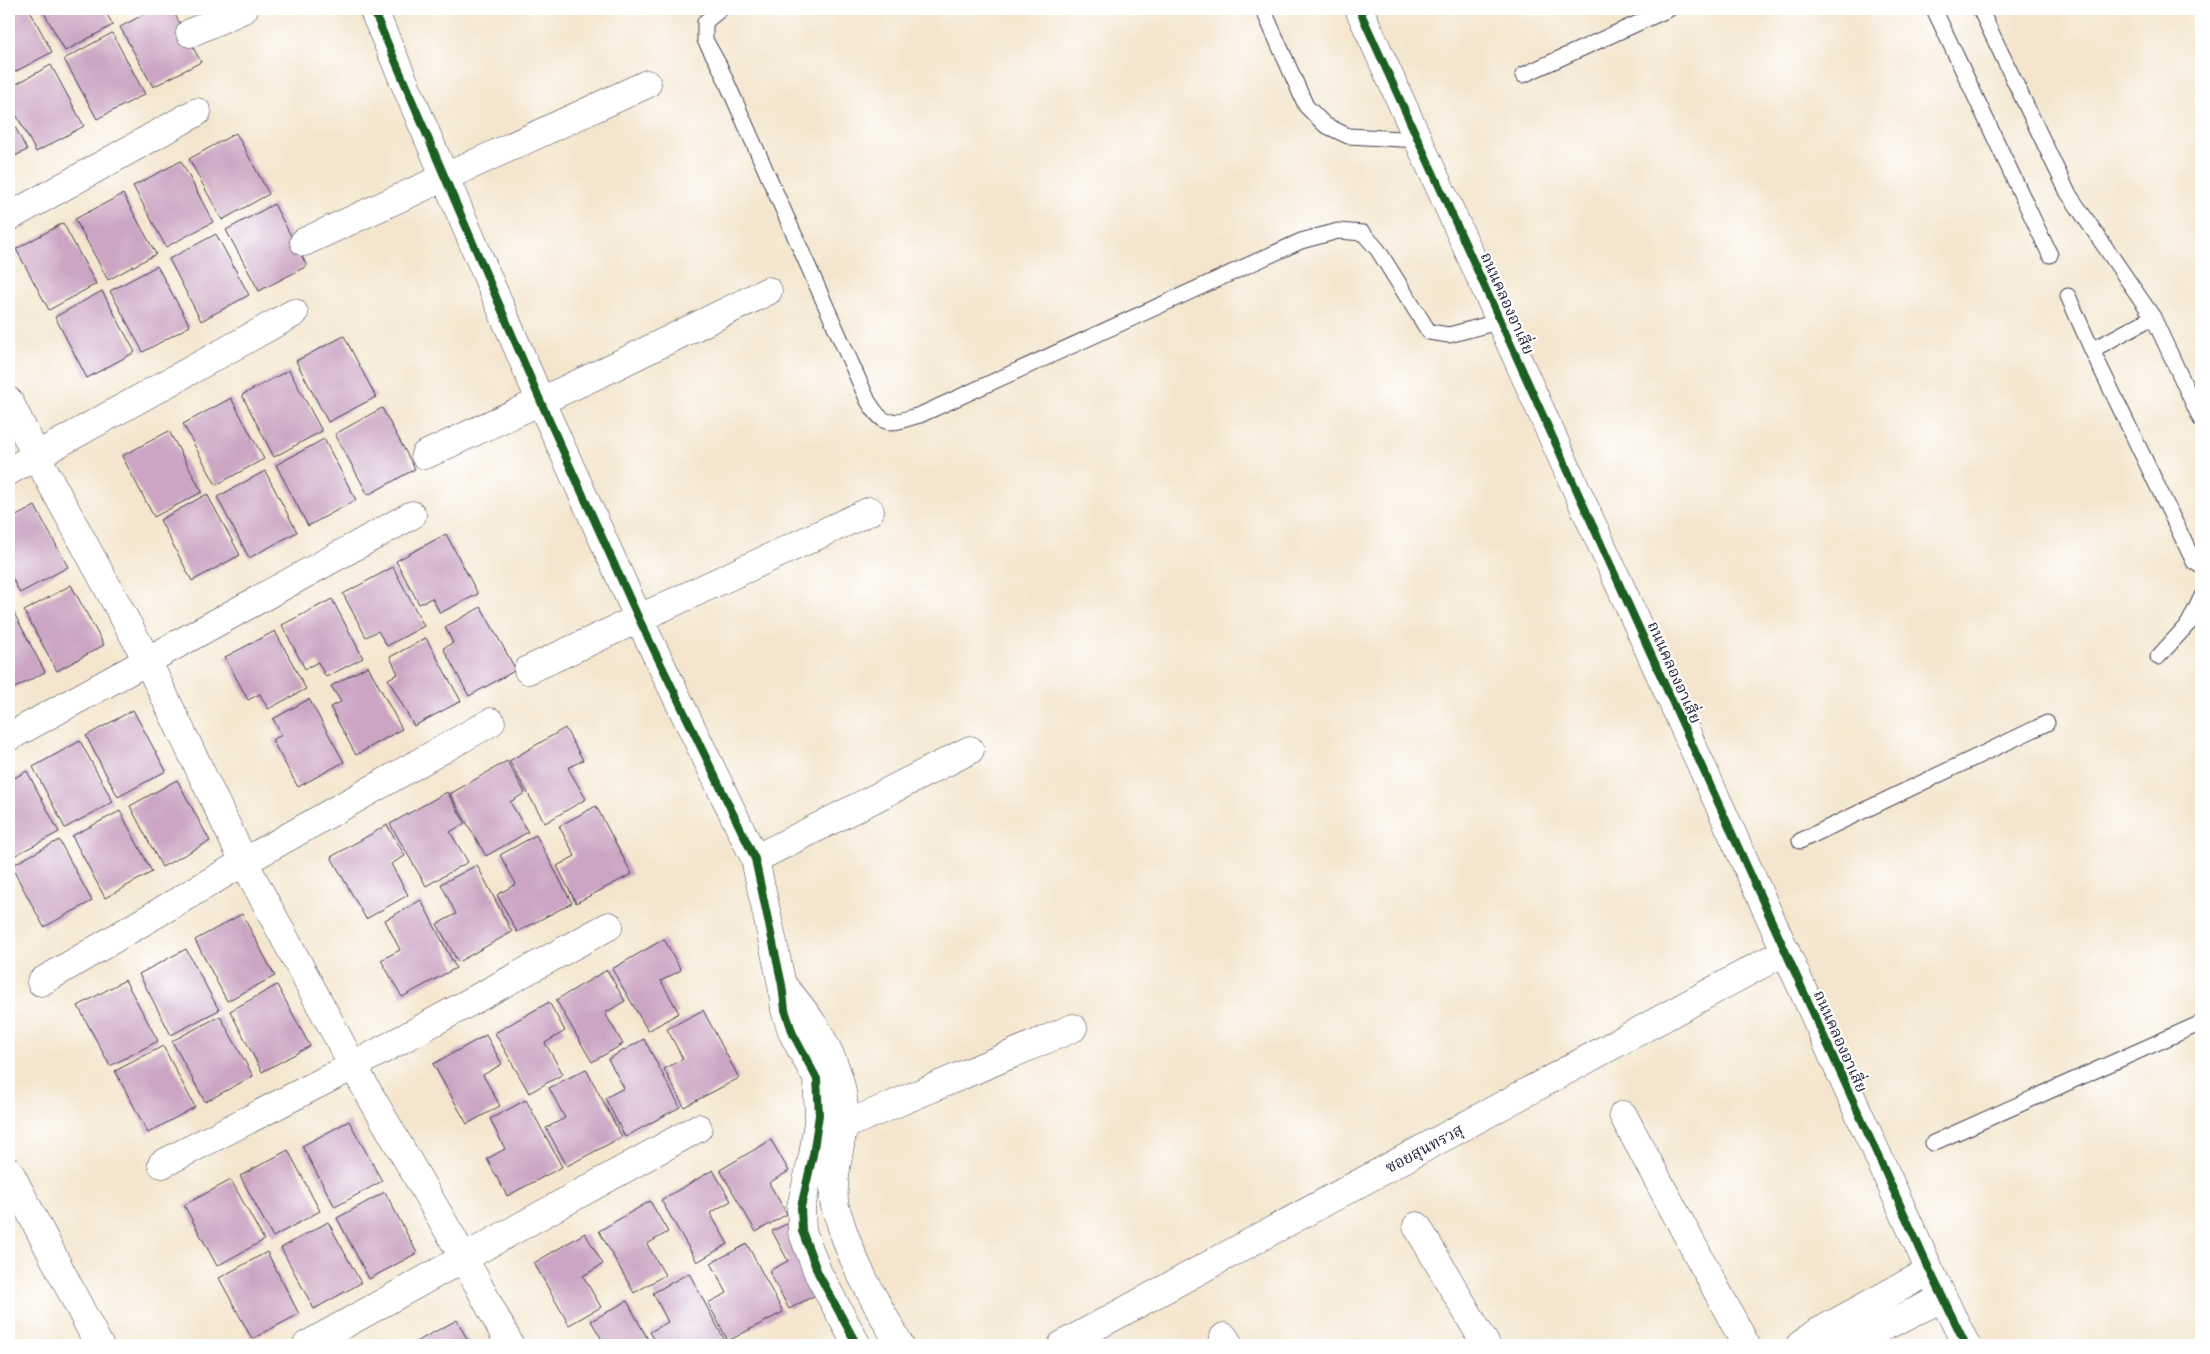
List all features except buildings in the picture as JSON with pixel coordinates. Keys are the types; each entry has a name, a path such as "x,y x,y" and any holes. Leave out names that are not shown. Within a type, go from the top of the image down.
{"street":[{"path":"190,33 244,9"},
{"path":"373,9 540,400 639,619 755,859 782,985 811,1020 832,1061 843,1092 801,1207 802,1231 818,1273 857,1345"},
{"name":"ถนนคลองอาเสี่ย","path":"1359,9 1930,1271 1966,1345"},
{"path":"304,242 647,84"},
{"path":"9,217 197,112"},
{"path":"424,455 768,291"},
{"path":"9,471 294,313"},
{"path":"9,401 37,457 147,660 244,862 353,1066 464,1258 510,1345"},
{"path":"528,670 870,511"},
{"path":"9,737 412,515"},
{"path":"41,982 244,862 491,722"},
{"path":"755,859 970,750"},
{"path":"162,1164 353,1066 609,926"},
{"name":"ซอยสุนทรวสุ","path":"1062,1345 1786,951"},
{"path":"830,1127 1073,1028"},
{"path":"1622,1114 1746,1345"},
{"path":"830,1127 834,1200 843,1233 864,1280 900,1345"},
{"path":"307,1345 698,1128"},
{"path":"9,1171 99,1345"},
{"path":"1417,1226 1486,1345"},
{"path":"1800,1345 1813,1335 1930,1271"},
{"path":"832,1300 864,1280"},
{"path":"1846,1345 1943,1298"}],"lane":[{"path":"721,9 705,22 704,40 719,66 868,401 879,418 889,423 920,415 1301,241 1338,231 1363,234 1378,250 1429,332 1449,334 1501,321"},
{"path":"1263,9 1306,106 1325,125 1348,136 1418,140"},
{"path":"1523,75 1668,9"},
{"path":"1934,9 2050,255"},
{"path":"1980,9 2068,193 2153,317 2201,420"},
{"path":"2068,296 2194,562 2201,566"},
{"path":"2092,350 2153,317"},
{"path":"2158,657 2189,623 2201,598"},
{"path":"1800,841 2047,723"},
{"path":"1933,1142 2201,1023"}],"cycle path":[{"path":"373,9 540,400 639,619 755,859 782,985 785,1010 793,1034 817,1079 819,1115 813,1155 801,1207 802,1231 818,1273 857,1345"},
{"path":"1359,9 1930,1271 1966,1345"}]}
